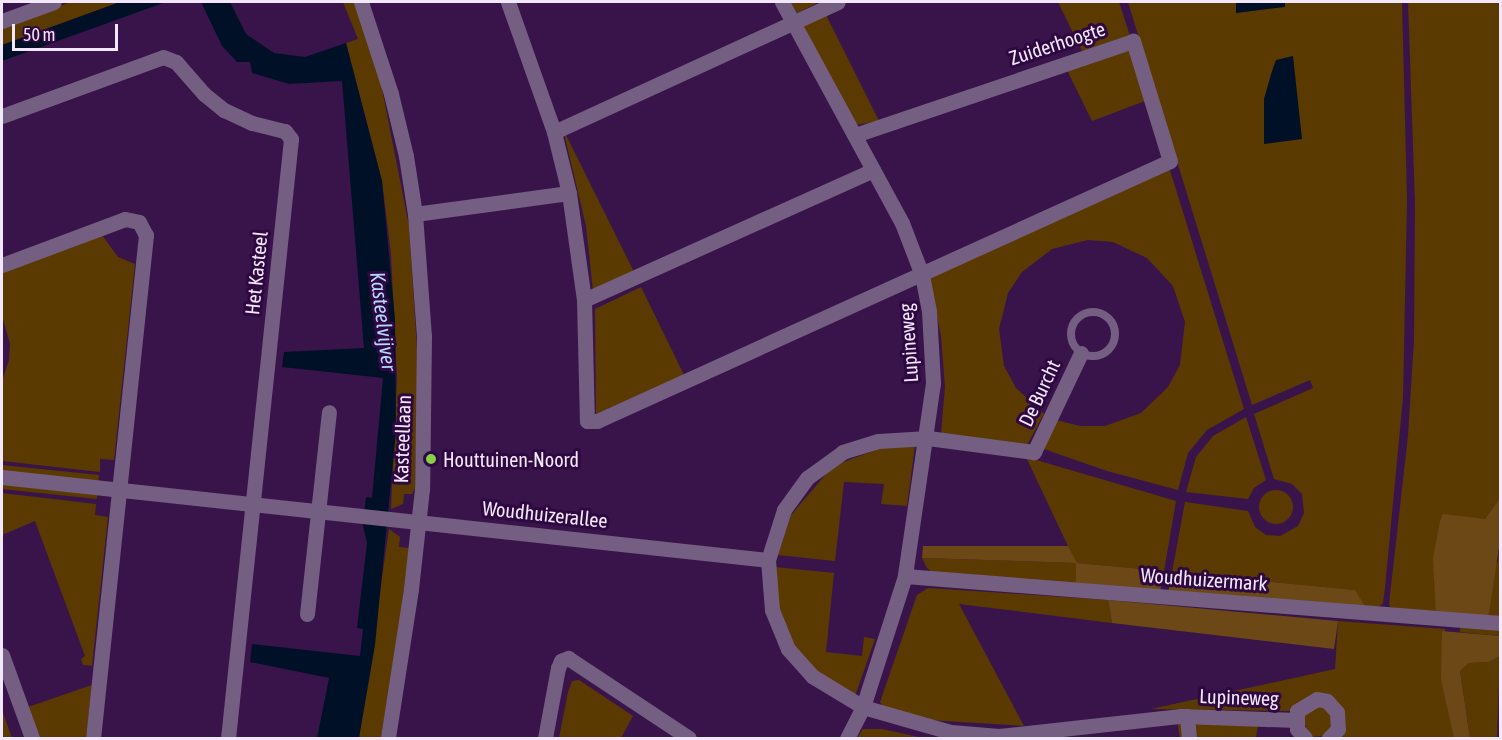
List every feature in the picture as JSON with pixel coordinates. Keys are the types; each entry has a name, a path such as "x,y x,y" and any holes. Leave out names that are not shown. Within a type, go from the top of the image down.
{"street":[{"path":"2,21 54,2"},
{"name":"Kasteellaan","path":"361,2 391,94 415,214 425,375 419,522 388,738"},
{"path":"508,2 554,132 569,193 584,300 587,421 597,421 922,275"},
{"name":"Lupineweg","path":"782,2 902,223 922,275 929,311 933,383 928,438 905,576 863,707 847,738"},
{"path":"554,132 838,2"},
{"name":"Zuiderhoogte","path":"855,135 1133,40 1170,161 922,275"},
{"name":"Het Kasteel","path":"2,116 163,57 177,62 204,94 224,110 288,134 291,145 228,738"},
{"path":"584,300 873,170"},
{"path":"415,214 569,193"},
{"path":"2,265 126,219 144,226 146,235 93,738"},
{"name":"De Burcht","path":"928,438 1034,452 1081,353"},
{"path":"307,614 328,412"},
{"path":"863,707 812,676 788,649 772,610 768,560 784,510 821,467 843,453 878,441 928,438"},
{"name":"Woudhuizerallee","path":"2,477 768,560"},
{"name":"Woudhuizermark","path":"905,576 1500,623"},
{"path":"2,655 32,738"},
{"path":"545,738 558,668 561,661 568,658 689,738"},
{"name":"Lupineweg","path":"1305,738 1296,720 1302,705 1317,699 1327,701 1335,708 1339,720 1329,738"},
{"name":"Lupineweg","path":"863,707 941,730 999,736 1186,716 1296,720"},
{"path":"1186,716 1189,738"}],"lane":[{"path":"1086,314 1104,316 1114,329 1110,348 1099,356 1081,353 1072,340 1074,324 1086,314"}],"shaded area":[{"path":"71,2 120,2 2,45 2,27"},
{"path":"343,2 354,2 381,84 409,226 418,364 415,488 412,494 404,494 403,504 391,509 397,379 391,254 382,181 346,43 358,39"},
{"path":"791,2 819,2 797,13"},
{"path":"1058,2 1119,2 1130,36 1082,51"},
{"path":"1128,2 1236,2 1236,13 1285,6 1285,2 1402,2 1407,200 1403,397 1385,588 1383,603 1378,608 1368,611 1354,590 1172,572 1185,502 1248,511 1255,527 1266,535 1280,536 1298,526 1304,513 1302,494 1292,484 1274,479 1254,414 1313,388 1310,380 1252,405"},
{"path":"1408,2 1500,2 1500,498 1485,519 1436,616 1390,607 1389,604 1408,436 1414,340 1415,202"},
{"path":"826,15 879,121 856,125 803,25"},
{"path":"1130,47 1145,101 1092,121 1066,68"},
{"path":"563,129 634,272 593,291 586,226"},
{"path":"1169,167 1244,409 1207,430 1188,453 1178,490 1107,471 1041,448 1056,420 1080,426 1105,426 1141,413 1168,387 1180,365 1185,322 1173,286 1147,258 1113,242 1088,240 1052,249 1022,272 1008,293 999,329 1004,366 1016,388 1044,414 1027,445 941,434 945,387 941,336 929,278"},
{"path":"102,235 118,257 135,264 114,460 100,459 100,472 2,461 2,381 9,360 10,344 2,316 2,272"},
{"path":"641,287 684,375 596,414 595,309"},
{"path":"1246,417 1266,480 1254,488 1248,499 1186,492 1196,457 1213,436"},
{"path":"915,445 907,506 881,504 884,484 844,482 835,561 778,555 791,515 833,466 881,448"},
{"path":"1026,457 1176,501 1164,571 1077,563 1076,586 935,574 927,568 922,558 1076,563"},
{"path":"2,465 99,475 98,484 2,472"},
{"path":"2,482 97,491 97,499 2,489"},
{"path":"1276,490 1288,495 1293,507 1288,519 1276,524 1264,519 1259,507 1264,495"},
{"path":"2,493 96,504 95,515 108,517 92,666 83,665 81,659 85,656 35,521 2,535"},
{"path":"1500,498 1500,541 1488,619 1436,616 1433,559 1443,514 1485,519"},
{"path":"389,529 400,537 399,547 409,548 401,614 381,738 359,738"},
{"path":"1500,541 1500,636 1460,632 1460,617 1498,561"},
{"path":"923,546 1068,546 1077,563 1164,571 1160,592 1076,586 1076,563 922,558"},
{"path":"775,567 834,573 826,652 862,656 864,637 875,639 854,699 802,659 786,630 778,604"},
{"path":"1172,572 1355,590 1368,611 1168,593"},
{"path":"928,588 1108,600 1112,623 959,604 1024,726 929,720 885,710 880,702 917,595"},
{"path":"1108,600 1338,621 1334,649 1112,623"},
{"path":"1338,621 1445,629 1448,668 1463,738 1334,738 1342,722 1311,695 1293,711 1151,709 1335,669"},
{"path":"1442,631 1500,636 1499,656 1489,662 1469,663 1460,671 1470,738 1454,738 1441,680"},
{"path":"1500,654 1497,738 1470,738 1460,671 1469,663 1489,662"},
{"path":"579,680 633,716 621,738 559,738 568,692 572,681"},
{"path":"92,685 86,738 39,738 28,707"},
{"path":"1322,703 1334,721 1324,736 1311,737 1300,715"},
{"path":"3,713 12,738 2,738"},
{"path":"1177,720 1259,720 1256,738 1180,738"},
{"path":"863,729 882,729 923,738 857,738"}],"water":[{"path":"120,2 166,2 2,61 2,45"},
{"name":"Kasteelvijver","path":"201,2 230,2 246,34 274,53 305,57 346,43 382,181 395,319 396,432 375,645 359,738 317,738 329,678 250,662 252,644 360,656 363,629 357,628 367,543 363,526 366,497 372,498 383,378 282,367 284,352 364,348 342,81 289,84 252,73 250,62 237,62 222,46"},
{"path":"1236,2 1285,2 1285,7 1236,13"},
{"path":"1293,56 1302,139 1264,144 1264,99 1272,71 1276,60"}],"place":[{"name":"Houttuinen-Noord","path":"431,459"}]}
